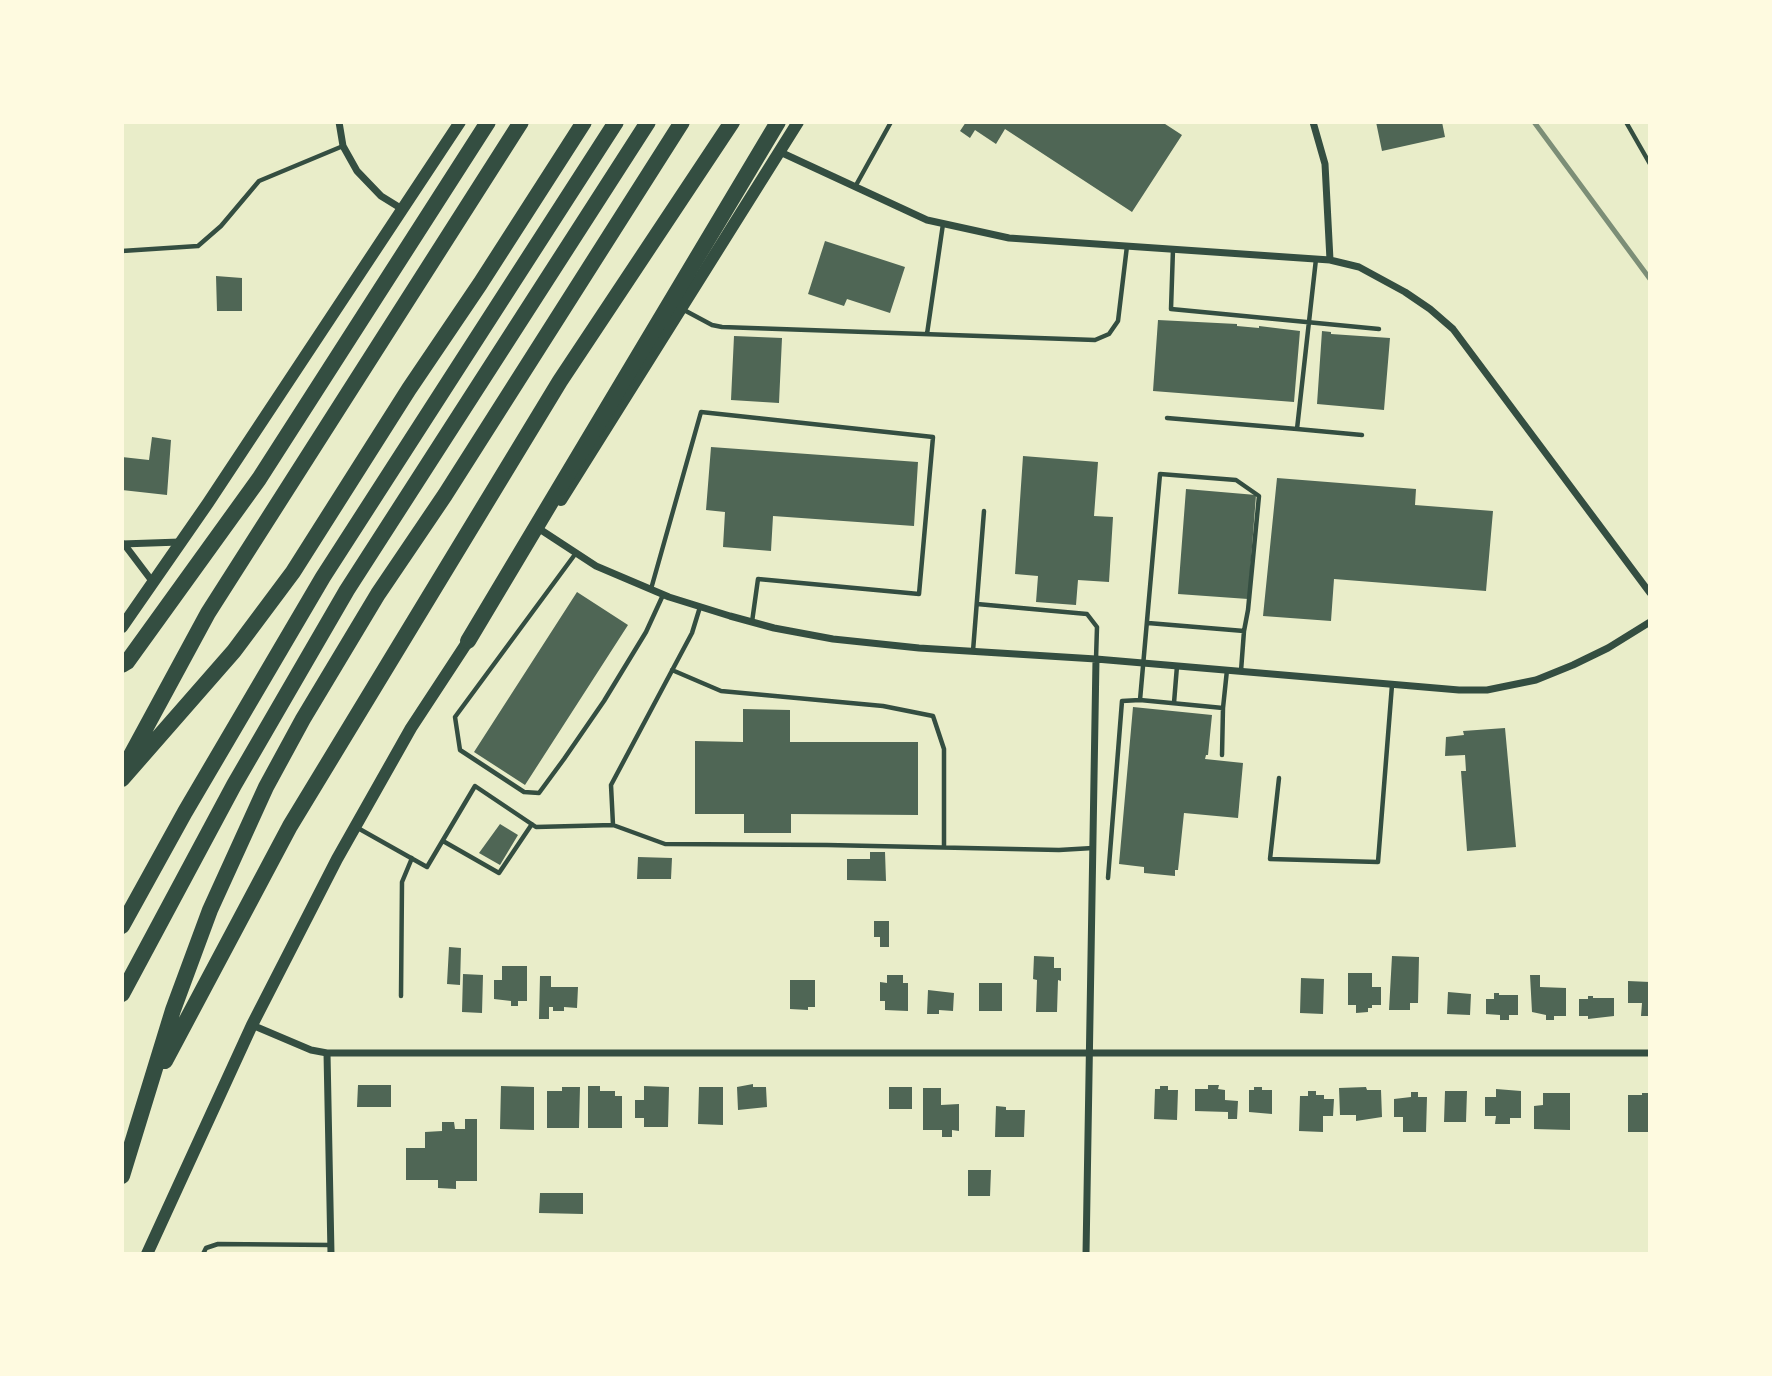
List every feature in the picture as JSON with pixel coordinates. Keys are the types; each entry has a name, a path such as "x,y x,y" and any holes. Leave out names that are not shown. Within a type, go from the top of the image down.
{"highway":[{"path":"122,665 260,479 488,122"},
{"path":"122,770 208,613 521,122"},
{"path":"122,779 234,651 293,572 584,122"},
{"path":"122,926 185,812 323,577 616,122"},
{"path":"122,994 234,785 347,590 648,122"},
{"path":"122,1176 173,1010 210,910 266,787 342,653 682,122"},
{"path":"122,1148 218,959 290,826 560,381 732,122"},
{"path":"468,641 778,122"}],"main road":[{"path":"122,627 152,580 208,503 460,122"},
{"path":"147,1254 252,1025 355,827 411,728 541,530 798,122"}],"street":[{"path":"339,122 342,146 357,171 381,196 401,209"},
{"path":"1313,122 1325,164 1330,260"},
{"path":"778,151 927,220 1009,238 1330,260 1359,267 1405,292 1453,329 1650,593"},
{"path":"541,530 596,566 663,594 752,622 833,639 973,652 1487,690 1536,680 1608,648 1650,622"},
{"path":"123,544 180,542"},
{"path":"123,544 152,580"},
{"path":"1086,1254 1096,659"},
{"path":"252,1025 327,1054 1650,1054"},
{"path":"327,1054 331,1254"}],"lane":[{"path":"855,188 891,122"},
{"path":"1626,122 1650,164"},
{"path":"122,251 198,246 221,226 259,181 342,146"},
{"path":"927,334 943,224"},
{"path":"680,308 712,325 722,327 1095,340 1109,334 1118,321 1127,246"},
{"path":"1173,249 1171,309 1379,329"},
{"path":"1297,429 1316,259"},
{"path":"651,589 701,412 933,437 919,594 758,579 752,622"},
{"path":"1167,418 1362,435"},
{"path":"1140,700 1160,474 1236,480 1259,496 1241,671"},
{"path":"973,652 984,511"},
{"path":"576,553 455,717 460,750 524,792 539,793 564,759 639,643 663,594"},
{"path":"977,604 1087,614 1097,627 1096,659"},
{"path":"613,825 611,785 692,633 700,607"},
{"path":"1148,622 1244,631"},
{"path":"1174,703 1177,666"},
{"path":"673,670 721,691 883,706 933,716 944,749 944,847"},
{"path":"1222,755 1227,670"},
{"path":"1279,778 1270,859 1378,862 1392,684"},
{"path":"1108,878 1122,701 1140,700 1223,708"},
{"path":"355,827 428,867 475,786 536,827 613,825 665,844 1059,850 1093,848"},
{"path":"443,841 499,873 532,824"},
{"path":"401,996 401,882 412,858"},
{"path":"203,1254 206,1248 218,1244 331,1245"}],"building":[{"path":"966,122 1162,122 1182,135 1132,212 1005,129 996,144 975,130 970,138 960,131"},
{"path":"1376,122 1442,122 1445,137 1382,151"},
{"path":"825,241 905,267 890,313 847,299 844,306 808,294"},
{"path":"216,276 242,278 242,311 217,311"},
{"path":"1158,320 1237,324 1300,331 1294,402 1153,391"},
{"path":"1322,331 1390,338 1384,410 1317,404"},
{"path":"734,336 782,338 779,403 731,400"},
{"path":"152,437 171,440 167,495 122,490 122,457 149,460"},
{"path":"711,447 918,462 914,526 773,516 771,551 723,547 725,512 706,510"},
{"path":"1023,456 1098,462 1094,516 1113,517 1109,582 1078,580 1076,605 1036,602 1038,576 1015,574"},
{"path":"1277,478 1416,489 1415,505 1493,511 1486,591 1334,579 1331,621 1263,616"},
{"path":"1186,489 1256,495 1248,599 1178,594"},
{"path":"577,592 628,625 525,785 474,752"},
{"path":"1133,707 1212,715 1208,755 1205,759 1243,763 1238,818 1184,813 1178,870 1175,870 1175,876 1144,873 1144,867 1119,864"},
{"path":"743,709 790,710 790,742 918,742 918,815 791,814 791,833 744,833 744,814 695,814 695,741 743,742"},
{"path":"1505,728 1516,847 1467,851 1461,771 1466,771 1465,755 1445,756 1446,737 1464,735 1463,731"},
{"path":"500,824 518,835 500,865 479,853"},
{"path":"870,852 885,852 886,881 847,880 847,859 870,859"},
{"path":"638,857 672,858 671,879 637,879"},
{"path":"874,921 889,921 889,947 880,947 880,937 874,937"},
{"path":"449,947 461,948 460,985 447,984"},
{"path":"1034,956 1054,957 1054,968 1061,968 1057,1012 1036,1012 1037,980 1033,979"},
{"path":"1392,956 1419,957 1418,1003 1410,1003 1410,1010 1389,1010"},
{"path":"502,966 527,966 527,1001 518,1001 518,1006 511,1006 511,1001 494,999 494,980 502,980"},
{"path":"1348,973 1372,973 1372,987 1381,987 1381,1005 1372,1005 1368,1012 1356,1013 1356,1005 1348,1005"},
{"path":"463,974 483,975 482,1013 462,1012"},
{"path":"887,975 903,975 903,983 908,983 908,1011 885,1010 885,1001 880,1001 880,982 887,983"},
{"path":"1530,975 1540,975 1540,987 1566,988 1566,1016 1554,1016 1554,1020 1546,1020 1546,1015 1532,1012"},
{"path":"540,976 551,976 551,987 578,987 577,1008 564,1007 564,1011 553,1011 553,1007 549,1007 549,1019 539,1019"},
{"path":"1301,978 1324,979 1323,1014 1300,1013"},
{"path":"790,980 815,980 815,1007 808,1007 808,1010 790,1009"},
{"path":"1628,981 1650,982 1650,1016 1641,1016 1642,1003 1628,1003"},
{"path":"979,983 1002,983 1002,1011 979,1011"},
{"path":"928,990 954,993 953,1011 939,1010 939,1014 927,1014"},
{"path":"1448,992 1471,994 1470,1015 1447,1014"},
{"path":"1494,993 1518,995 1518,1015 1509,1015 1509,1020 1500,1020 1500,1015 1486,1014 1486,999 1494,999"},
{"path":"1588,996 1614,998 1614,1016 1588,1019 1588,1016 1579,1016 1579,999 1588,999"},
{"path":"753,1084 753,1087 766,1087 767,1107 738,1110 737,1087"},
{"path":"358,1085 391,1085 391,1107 357,1107"},
{"path":"1208,1085 1219,1085 1218,1089 1225,1090 1225,1100 1238,1101 1237,1119 1228,1119 1228,1112 1195,1111 1195,1089 1208,1089"},
{"path":"501,1086 534,1087 534,1130 500,1129"},
{"path":"588,1086 600,1086 600,1091 615,1091 615,1096 622,1096 622,1128 588,1128"},
{"path":"644,1086 669,1087 668,1127 644,1127 644,1118 635,1118 635,1100 644,1100"},
{"path":"1160,1086 1168,1086 1168,1090 1178,1090 1177,1120 1154,1119 1155,1089 1160,1089"},
{"path":"562,1087 580,1087 579,1128 547,1128 547,1091 562,1091"},
{"path":"699,1087 723,1087 723,1125 698,1124"},
{"path":"889,1087 912,1087 912,1109 889,1109"},
{"path":"1254,1087 1272,1090 1272,1114 1249,1112 1249,1090 1254,1090"},
{"path":"1366,1087 1367,1090 1381,1090 1382,1117 1356,1121 1356,1115 1340,1115 1339,1088"},
{"path":"923,1088 941,1088 941,1105 959,1104 959,1131 952,1130 952,1137 942,1137 942,1130 923,1130"},
{"path":"1496,1089 1521,1091 1521,1118 1510,1118 1510,1124 1495,1124 1496,1116 1485,1116 1485,1097 1496,1097"},
{"path":"1308,1091 1324,1095 1324,1099 1334,1099 1333,1116 1323,1116 1323,1132 1299,1131 1300,1096 1308,1096"},
{"path":"1445,1091 1467,1091 1466,1122 1444,1122"},
{"path":"1411,1092 1418,1092 1418,1097 1427,1097 1426,1132 1403,1132 1403,1117 1394,1117 1394,1099 1411,1097"},
{"path":"1543,1093 1570,1093 1570,1130 1534,1129 1534,1106 1543,1105"},
{"path":"1650,1093 1650,1132 1628,1132 1628,1095"},
{"path":"996,1106 1006,1107 1006,1110 1025,1110 1024,1137 995,1137"},
{"path":"465,1119 477,1119 477,1181 456,1181 456,1189 438,1188 438,1180 406,1180 406,1148 425,1148 425,1132 442,1131 442,1122 454,1122 455,1129 465,1129"},
{"path":"968,1170 991,1170 990,1196 968,1196"},
{"path":"540,1193 583,1193 583,1214 539,1213"}],"railway":[{"path":"1534,122 1650,279"}]}
